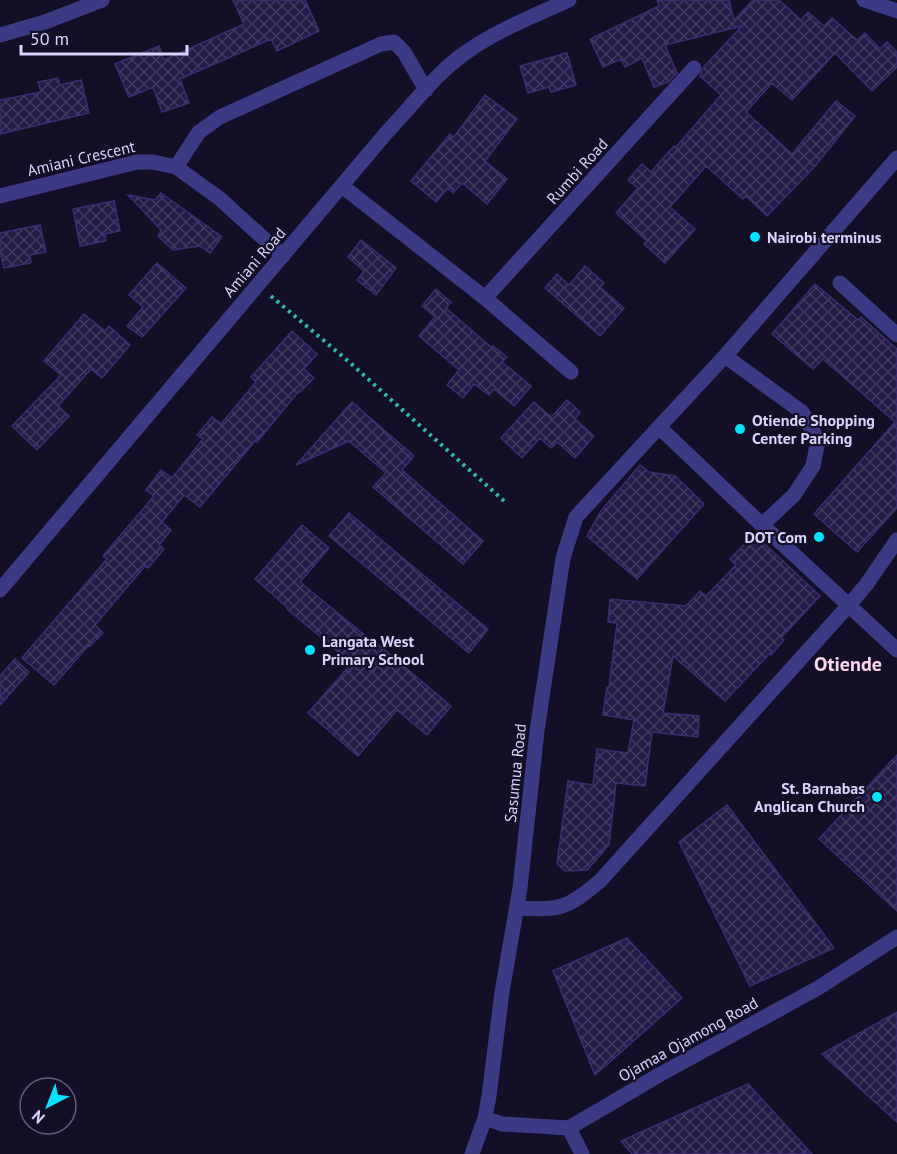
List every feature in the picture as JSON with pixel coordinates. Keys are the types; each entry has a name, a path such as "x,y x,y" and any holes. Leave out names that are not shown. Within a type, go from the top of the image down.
{"street":[{"path":"0,35 45,22 102,0"},
{"name":"Amiani Road","path":"0,590 387,132 441,73 466,52 569,0"},
{"path":"864,0 897,11"},
{"path":"176,167 199,132 220,117 381,44 394,42 404,52 426,90"},
{"name":"Rumbi Road","path":"485,298 694,68"},
{"name":"Sasumua Road","path":"472,1154 485,1118 502,992 517,908 537,731 563,558 576,517 725,356 897,158"},
{"name":"Amiani Crescent","path":"0,196 137,162 153,162 176,167 219,198 283,256"},
{"path":"342,186 485,298 571,372"},
{"path":"840,283 897,335"},
{"path":"725,356 802,412 818,440 813,466 794,495 762,525"},
{"path":"659,427 897,650"},
{"path":"517,908 549,909 569,905 600,881 866,585 897,540"},
{"name":"Ojamaa Ojamong Road","path":"569,1128 818,987 897,937"},
{"path":"485,1118 502,1124 569,1128 582,1154"}],"path":[{"path":"258,285 348,361 504,501"}],"building":[{"path":"233,0 305,0 319,31 277,51 271,39 180,79 189,103 162,112 153,87 129,97 115,64 159,46 164,60 244,24"},
{"path":"657,0 729,0 734,20 753,0 779,0 801,20 808,12 824,26 832,18 857,40 865,33 880,49 887,42 897,52 897,67 872,91 835,53 792,100 772,83 746,112 792,154 836,101 855,116 816,165 767,216 746,196 743,199 706,166 670,207 695,229 665,263 644,244 647,241 616,213 638,188 628,180 642,164 651,172 721,95 700,76 703,68 742,26 665,45 677,73 668,82 654,87 642,58 625,67 621,59 603,67 590,39 659,6"},
{"path":"567,53 576,85 551,92 549,87 528,93 520,66"},
{"path":"58,78 60,85 81,80 89,113 0,134 0,100 41,92 38,82"},
{"path":"485,95 517,119 485,161 507,179 487,204 462,183 453,193 448,188 436,202 411,181 450,134 454,137"},
{"path":"161,193 222,237 210,253 200,246 173,250 158,236 161,230 128,195 155,200"},
{"path":"114,201 120,231 105,234 106,241 80,246 73,209"},
{"path":"40,225 46,252 30,255 31,263 4,268 0,252 0,233"},
{"path":"361,240 396,268 376,295 357,280 364,271 348,257"},
{"path":"157,263 186,288 142,337 127,326 143,307 129,295"},
{"path":"585,266 604,283 600,287 624,308 600,336 545,288 557,274 569,285"},
{"path":"815,284 858,320 861,317 897,349 897,508 857,552 814,514 895,422 823,359 813,369 772,334"},
{"path":"436,289 451,302 446,308 492,348 493,346 507,357 502,362 531,386 514,406 494,389 489,395 474,384 463,398 447,385 459,370 419,336 435,317 422,306"},
{"path":"84,314 105,331 109,326 130,345 102,378 91,369 58,406 69,416 37,450 12,426 61,375 44,361"},
{"path":"292,331 317,354 304,369 314,378 299,391 200,507 184,495 162,522 171,530 159,545 164,549 148,568 145,566 95,625 103,633 89,645 54,685 22,658 107,559 103,556 154,496 146,490 161,470 172,478 203,439 197,435 212,417 221,424 256,382 251,377"},
{"path":"567,400 580,412 575,419 594,436 575,458 557,442 551,448 540,438 522,458 501,438 534,402 551,417"},
{"path":"352,402 414,456 402,470 483,541 463,564 373,487 386,473 349,441 296,465"},
{"path":"640,465 649,472 675,476 704,504 637,579 587,536 601,511"},
{"path":"349,513 488,629 469,653 329,536"},
{"path":"302,525 329,548 300,582 451,706 427,735 397,710 358,756 308,713 352,663 255,579"},
{"path":"754,534 820,596 781,638 784,640 771,655 770,653 725,701 673,656 663,713 699,716 698,737 652,732 645,786 616,783 609,845 587,870 565,871 557,864 568,781 593,785 597,749 628,753 634,720 603,715 617,623 608,622 610,599 686,606 700,591 706,596 736,565 730,559"},
{"path":"15,659 29,672 0,705 0,676"},
{"name":"St. Barnabas Anglican Church","path":"897,755 897,911 819,839"},
{"path":"727,805 834,948 750,986 679,842"},
{"path":"627,938 682,998 595,1075 553,971"},
{"path":"897,1012 897,1122 822,1054"},
{"path":"748,1084 812,1154 632,1154 621,1141"}],"place":[{"name":"Nairobi terminus","path":"755,237"},
{"name":"Otiende Shopping Center Parking","path":"740,429"},
{"name":"DOT Com","path":"819,537"},
{"name":"Langata West Primary School","path":"310,650"},
{"name":"St. Barnabas Anglican Church","path":"877,797"}],"district":[{"name":"Otiende","path":"848,664"}]}
